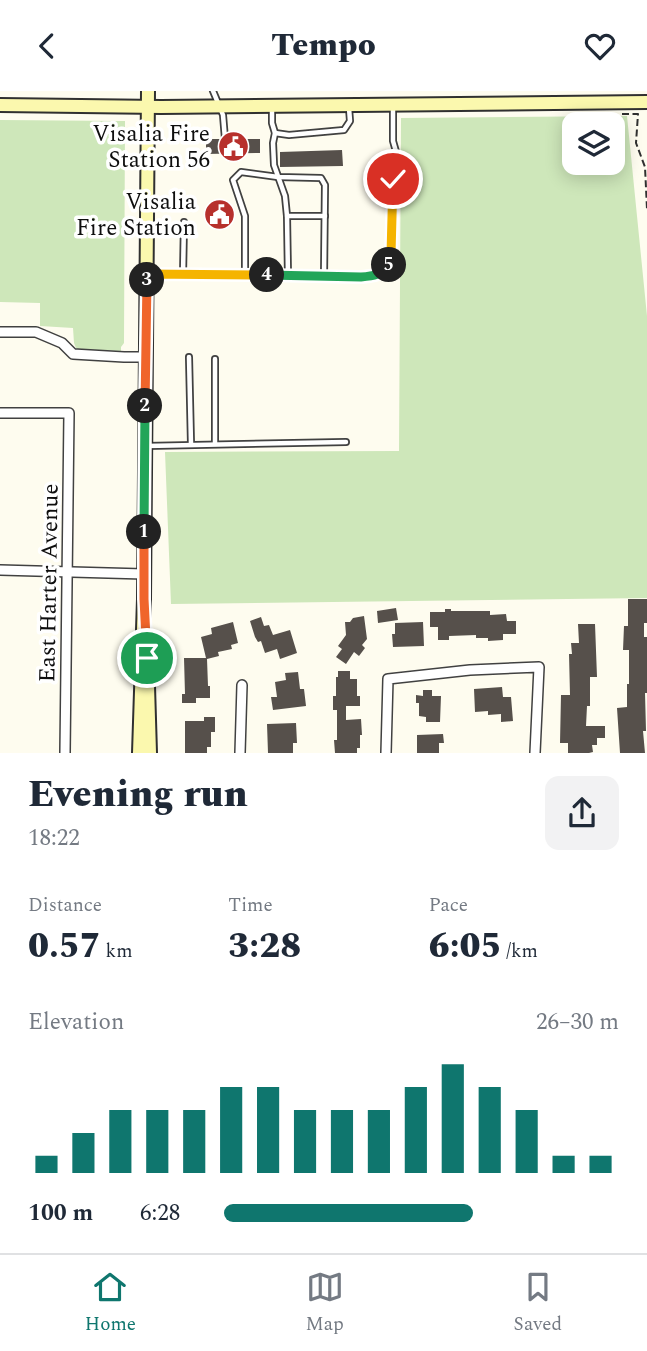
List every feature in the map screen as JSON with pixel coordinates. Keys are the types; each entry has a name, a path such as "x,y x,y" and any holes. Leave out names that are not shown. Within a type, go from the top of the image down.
{"main road":[{"path":"139,753 144,599 148,91"},
{"path":"0,105 148,107 647,102"},
{"path":"144,599 150,753"}],"street":[{"path":"0,332 36,332 62,343 73,353 145,357"},
{"name":"East Harter Avenue","path":"0,413 69,413 65,753"},
{"path":"0,570 144,574"},
{"path":"386,753 388,679 470,670 539,667 535,753"},
{"path":"240,753 242,685"}],"lane":[{"path":"213,91 223,115 225,139"},
{"path":"275,133 289,135 344,130 350,121 349,104"},
{"path":"147,274 361,277 385,271 391,254 392,186 397,155 393,141 393,104"},
{"path":"272,105 275,133 272,154 285,196 287,216 288,276"},
{"path":"245,275 245,216 233,180 241,172 278,177 321,178 325,185 324,277"},
{"path":"287,216 325,216"},
{"path":"183,275 184,222"},
{"path":"189,357 191,444"},
{"path":"215,359 215,443"},
{"path":"145,446 346,442"}],"path":[{"path":"625,114 638,114 636,143 645,167 647,209"}],"green space":[{"path":"627,116 647,316 647,598 171,604 165,452 399,451 401,118 562,117 562,175 625,175"},
{"path":"0,120 125,121 124,343 121,351 80,350 74,343 73,328 40,326 40,303 0,302"}],"building":[{"name":"Visalia Fire Station 56","path":"206,139 220,139 225,144 230,139 260,139 260,153 206,154"},
{"path":"342,150 343,166 280,167 280,152"},
{"path":"628,599 647,599 647,623 644,623 644,637 647,637 646,731 643,731 645,753 620,753 617,708 627,707 629,684 629,650 623,650 624,626 628,626"},
{"path":"396,608 398,620 378,623 377,611"},
{"path":"445,609 490,611 490,615 506,614 507,621 516,621 516,634 503,634 503,640 488,641 488,638 476,638 476,635 449,636 449,640 438,640 438,627 430,627 430,612 445,612"},
{"path":"364,616 367,639 362,645 365,648 359,656 354,652 346,664 336,657 342,649 338,646 346,635 345,622"},
{"path":"261,617 264,626 269,625 273,635 290,630 297,653 280,659 277,649 265,653 261,641 258,642 255,637 250,621"},
{"path":"233,622 238,643 231,645 232,649 218,652 219,656 207,659 210,698 196,698 196,703 182,703 182,694 185,694 184,658 206,658 201,637 212,634 211,628"},
{"path":"423,622 424,646 393,647 395,623"},
{"path":"578,624 595,624 597,677 590,677 590,706 587,706 586,726 605,726 605,738 597,738 597,745 592,745 593,752 589,753 568,753 568,743 560,743 561,695 570,695 569,654 572,654 571,643 579,643"},
{"path":"338,671 350,671 350,679 357,679 360,706 346,706 346,720 361,719 362,735 357,753 335,753 337,710 333,710 333,696 336,696"},
{"path":"298,672 306,706 273,710 271,697 277,697 275,682 286,680 285,673"},
{"path":"502,687 503,697 511,697 513,721 501,722 501,714 475,712 474,689"},
{"path":"423,690 432,690 432,696 441,696 440,722 426,722 426,717 419,716 416,695 423,696"},
{"path":"204,717 215,717 211,747 207,747 207,753 185,753 185,721 204,721"},
{"path":"296,723 297,743 293,743 293,753 268,753 267,724"},
{"path":"443,734 444,743 439,743 439,753 417,753 417,735"}],"place":[{"name":"Visalia Fire Station 56","path":"233,146"},
{"name":"Visalia Fire Station","path":"219,214"}],"route":[{"path":"147,658 144,599 147,274 338,278 376,275 385,271 391,254 393,179"}]}
